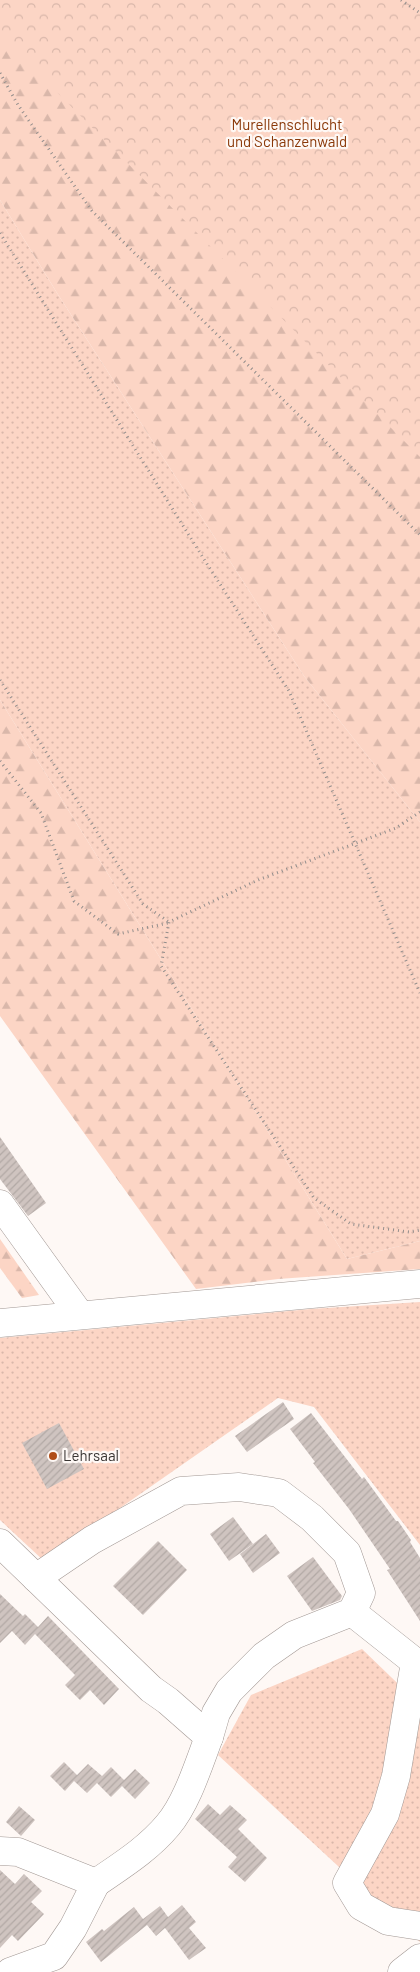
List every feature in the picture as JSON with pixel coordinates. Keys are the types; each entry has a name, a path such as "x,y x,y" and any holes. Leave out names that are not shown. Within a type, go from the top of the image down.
{"lane":[{"path":"0,1204 80,1315"},
{"path":"0,1323 420,1284"},
{"path":"10,1972 54,1956 73,1928 96,1883 140,1853 170,1824 192,1784 216,1712 228,1691 264,1656 294,1635 352,1612 362,1593 347,1554 312,1518 278,1492 239,1487 182,1491 92,1540 36,1578"},
{"path":"0,1543 151,1689 168,1701 209,1737"},
{"path":"352,1612 414,1662 396,1776 385,1814 347,1883 361,1906 388,1921 420,1926"},
{"path":"0,1851 18,1852 96,1883"},
{"path":"402,1972 420,1958"}],"path":[{"path":"400,0 420,13"},
{"path":"0,73 18,105 92,211 420,535"},
{"path":"0,233 191,539 289,691 420,993"},
{"path":"0,680 143,904 169,922"},
{"path":"0,762 41,813 74,901 118,934 169,922 258,880 396,828 420,812"},
{"path":"169,922 161,966 314,1198 351,1224 409,1232 420,1230"}],"green space":[{"path":"0,0 420,0 420,822 304,676 57,293 0,200"},
{"name":"Murellenschlucht und Schanzenwald","path":"0,0 420,0 420,457 0,35"},
{"path":"0,200 57,293 304,676 420,822 420,1241 347,1259 0,700"},
{"path":"0,700 347,1259 420,1241 420,1269 278,1279 196,1289 0,1016"},
{"path":"0,1239 39,1295 22,1298 0,1268"},
{"path":"420,1302 420,1545 314,1407 278,1398 44,1561 0,1520 0,1338 311,1309"},
{"path":"362,1649 420,1705 420,1942 218,1755 251,1695"}],"building":[{"path":"0,1137 46,1203 28,1216 0,1179"},
{"path":"283,1402 294,1419 247,1452 235,1436"},
{"path":"311,1413 362,1479 364,1477 411,1540 410,1542 420,1558 420,1621 387,1570 390,1569 349,1509 313,1463 315,1462 290,1429"},
{"name":"Lehrsaal","path":"59,1423 84,1469 47,1489 22,1443"},
{"path":"233,1517 253,1544 229,1561 210,1534"},
{"path":"266,1534 280,1553 253,1573 240,1554"},
{"path":"158,1541 187,1570 143,1615 113,1586"},
{"path":"313,1557 342,1596 340,1600 312,1611 287,1576"},
{"path":"0,1594 23,1616 25,1614 38,1627 48,1616 119,1689 104,1705 90,1690 80,1700 65,1685 75,1675 35,1634 25,1645 12,1631 0,1643"},
{"path":"64,1762 77,1775 88,1764 102,1776 111,1767 124,1780 135,1769 150,1783 135,1799 122,1786 111,1797 97,1783 87,1793 74,1781 65,1791 50,1776"},
{"path":"208,1804 220,1815 230,1805 247,1820 238,1829 267,1858 245,1882 228,1867 237,1857 195,1819"},
{"path":"19,1806 35,1820 21,1836 6,1822"},
{"path":"0,1870 15,1884 24,1874 42,1891 31,1902 44,1914 18,1941 12,1935 0,1948"},
{"path":"182,1905 196,1922 189,1928 206,1948 189,1960 165,1928 156,1936 147,1925 101,1962 86,1942 102,1929 104,1931 134,1907 143,1919 160,1906 168,1917"}],"place":[{"name":"Lehrsaal","path":"53,1456"}]}
